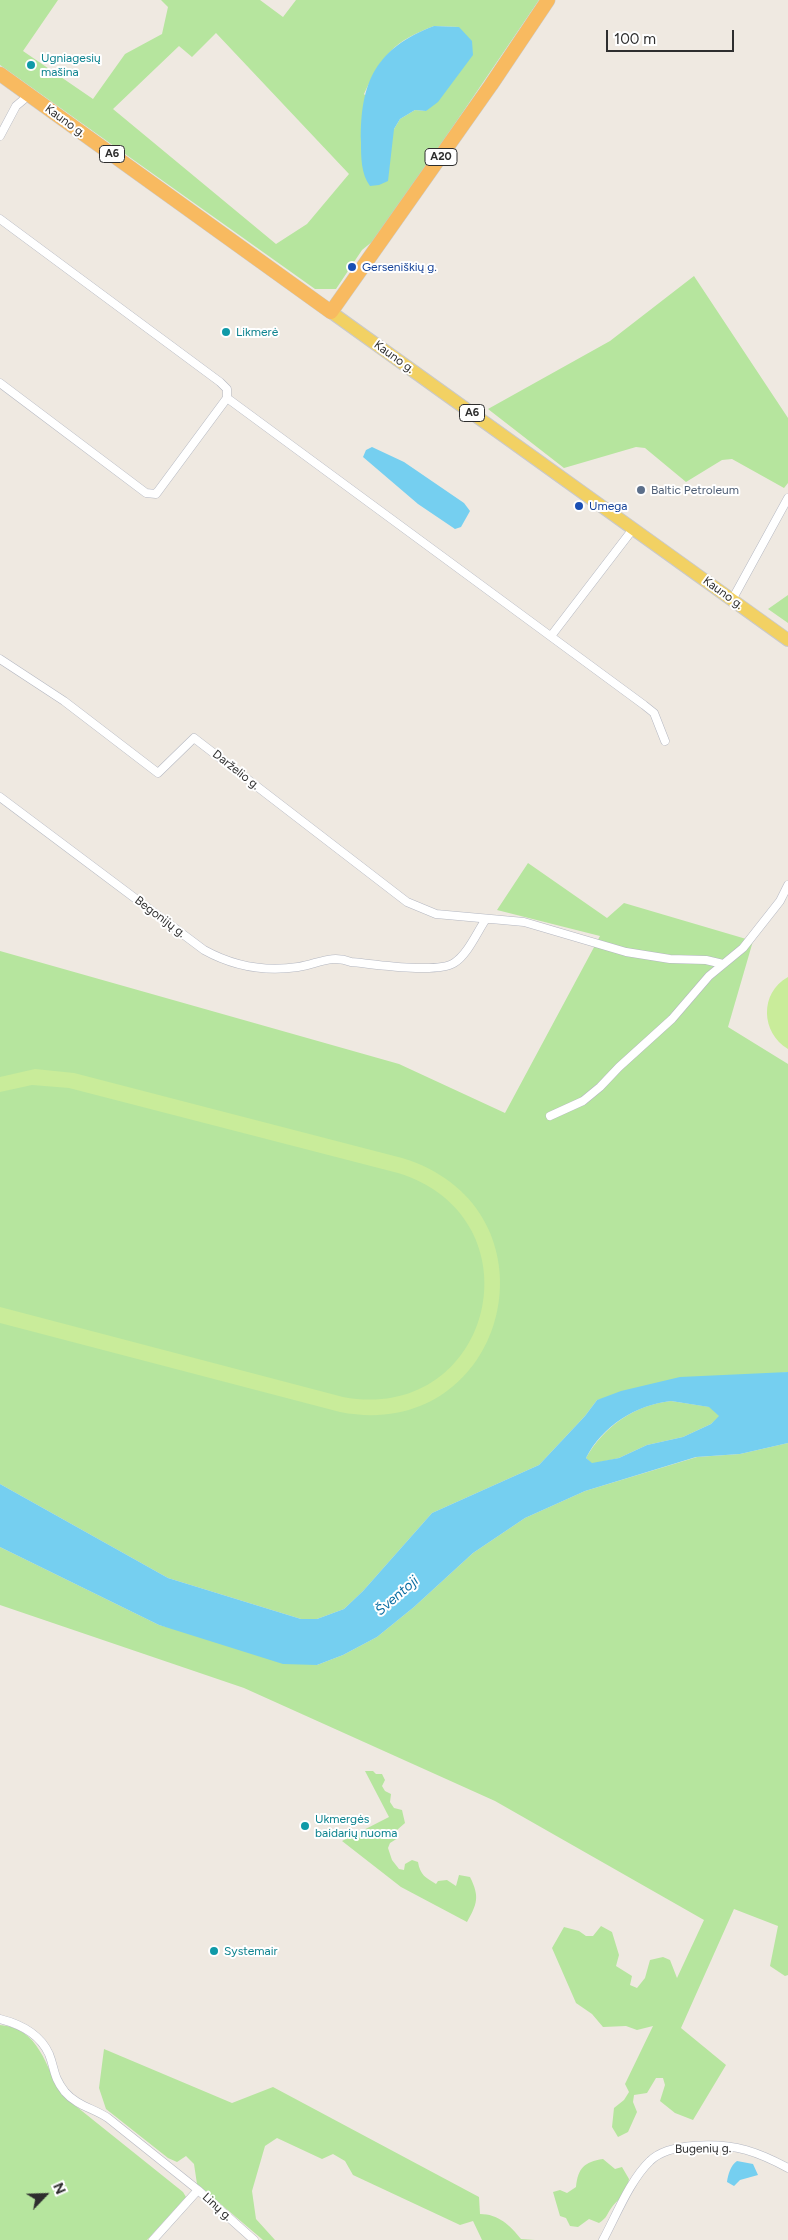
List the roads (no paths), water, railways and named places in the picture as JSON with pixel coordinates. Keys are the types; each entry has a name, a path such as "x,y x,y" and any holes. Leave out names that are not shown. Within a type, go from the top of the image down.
{"highway":[{"name":"A20","path":"331,312 492,85 548,0"},
{"name":"Kauno g.","path":"0,74 331,312"}],"main road":[{"name":"Kauno g.","path":"331,312 788,640"}],"street":[{"path":"0,136 16,106 29,95"},
{"path":"0,219 220,382 227,389 227,398 156,494 146,493 0,383"},
{"path":"227,398 654,713 665,741"},
{"path":"732,600 788,498"},
{"path":"551,636 633,529"},
{"name":"Darželio g.","path":"0,659 64,701 158,773 194,738 407,902 436,914 486,919"},
{"name":"Begonijų g.","path":"0,798 204,950 217,957 245,966 283,969 302,966 319,960 343,959 351,962 409,967 445,967 459,959 486,919"},
{"path":"550,1116 583,1101 672,1019 709,976 743,948 780,901 788,885"},
{"path":"486,919 524,922 626,952 670,959 706,960 723,964"},
{"name":"Linų g.","path":"0,2019 15,2023 34,2034 49,2053 53,2074 76,2104 103,2114 198,2190 254,2240"},
{"name":"Bugenių g.","path":"603,2240 641,2170 663,2151 680,2147 745,2150 788,2168"},
{"path":"153,2240 198,2190"}],"water":[{"path":"434,26 459,27 472,41 473,55 438,102 426,111 415,110 400,119 394,129 388,181 370,186 363,171 361,159 361,121 368,85 375,70 398,45"},
{"path":"372,447 404,462 464,503 470,511 461,527 455,529 418,504 363,457 366,450"},
{"name":"Šventoji","path":"788,1372 788,1443 740,1454 696,1457 585,1491 525,1518 473,1553 414,1607 377,1637 343,1655 317,1665 283,1664 159,1625 0,1547 0,1484 168,1578 301,1619 317,1619 344,1609 363,1591 432,1513 539,1465 585,1416 597,1400 621,1391 680,1377","holes":["671,1401 709,1407 719,1416 711,1424 683,1437 647,1445 619,1458 592,1463 586,1458 601,1436 611,1427 621,1419 645,1407"]},
{"path":"737,2161 753,2164 758,2175 740,2180 734,2186 727,2182 730,2170"}],"place":[{"name":"Ugniagesių mašina","path":"31,65"},
{"name":"Gerseniškių g.","path":"352,267"},
{"name":"Likmerė","path":"226,332"},
{"name":"Baltic Petroleum","path":"641,490"},
{"name":"Umega","path":"579,506"},
{"name":"Ukmergės baidarių nuoma","path":"305,1826"},
{"name":"Systemair","path":"214,1951"}]}
